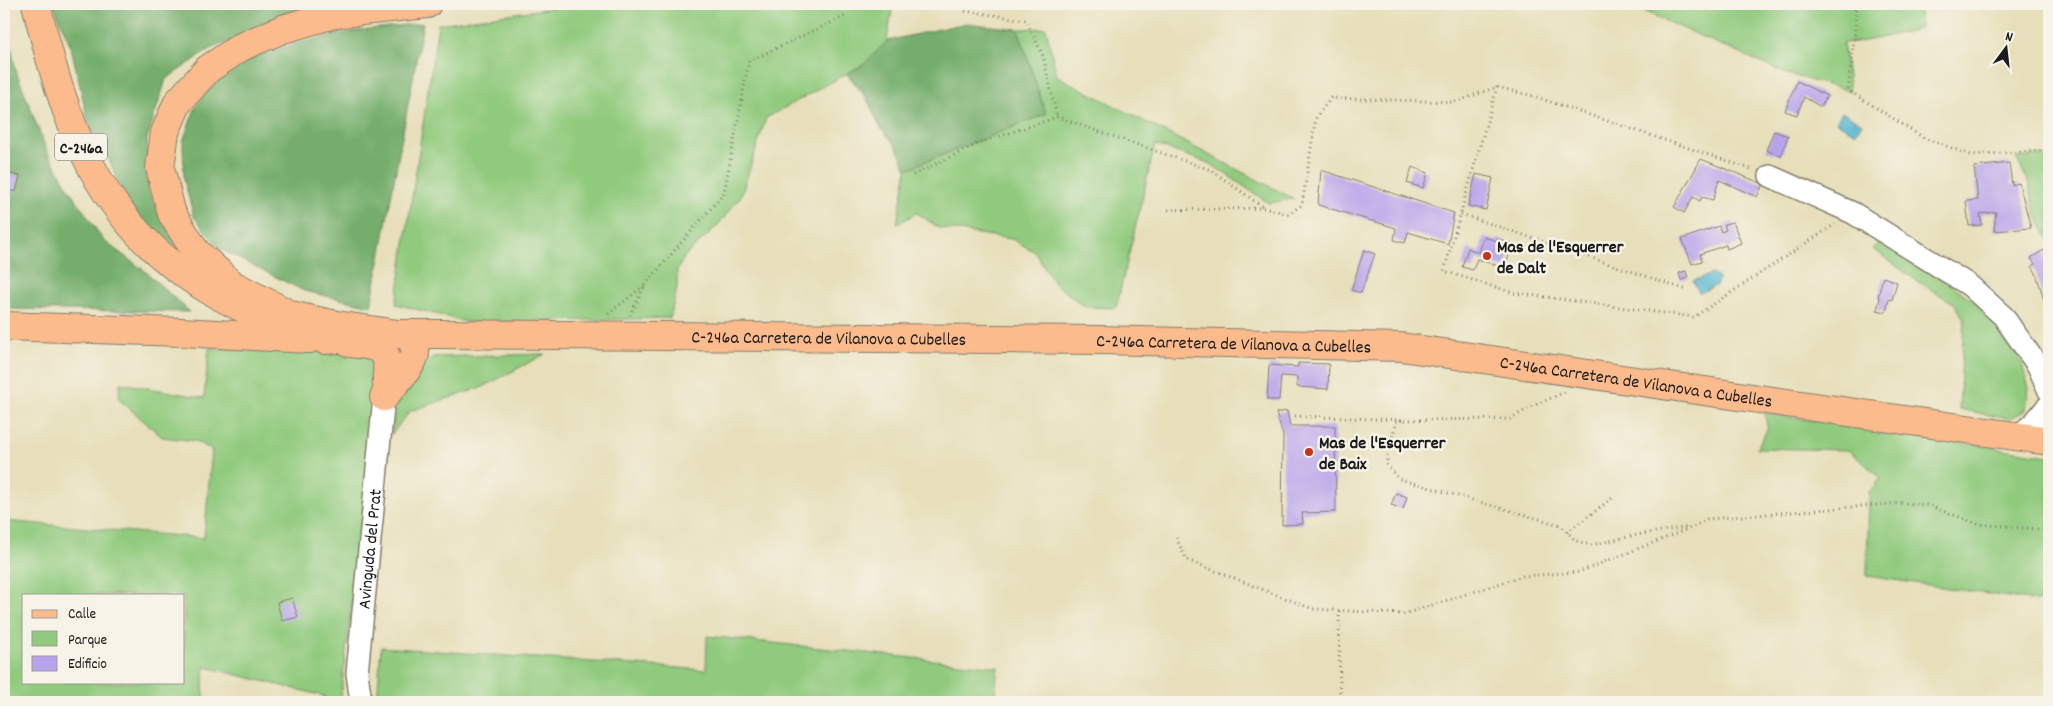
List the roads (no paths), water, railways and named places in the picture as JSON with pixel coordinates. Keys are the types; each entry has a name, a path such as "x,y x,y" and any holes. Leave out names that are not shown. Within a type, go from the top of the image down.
{"main road":[{"name":"C-246a","path":"36,4 50,63 73,129 93,172 117,210 147,244 172,265 206,288 237,305 336,325 404,334"},
{"path":"289,314 233,285 196,252 172,214 160,168 165,132 178,102 208,70 241,47 282,30 334,14 427,4"},
{"path":"237,305 317,340"},
{"path":"4,326 181,332 317,340 375,346 383,352 387,360 385,391"},
{"path":"385,391 404,334"},
{"path":"404,334 415,348 415,356 409,366"},
{"name":"C-246a Carretera de Vilanova a Cubelles","path":"317,340 404,334 454,334 1099,340 1401,347 2049,441"},
{"path":"385,391 409,366 454,334"}],"street":[{"path":"1770,176 1853,213 1969,285 2003,316 2038,366 2048,403 2033,424 2017,436"},
{"name":"Avinguda del Prat","path":"361,702 357,673 385,391"}],"water":[{"path":"1842,112 1862,123 1856,133 1836,122"},
{"path":"1712,274 1718,278 1717,285 1699,293 1693,281"}],"place":[{"name":"Mas de l'Esquerrer de Dalt","path":"1487,256"},
{"name":"Mas de l'Esquerrer de Baix","path":"1309,452"}]}
